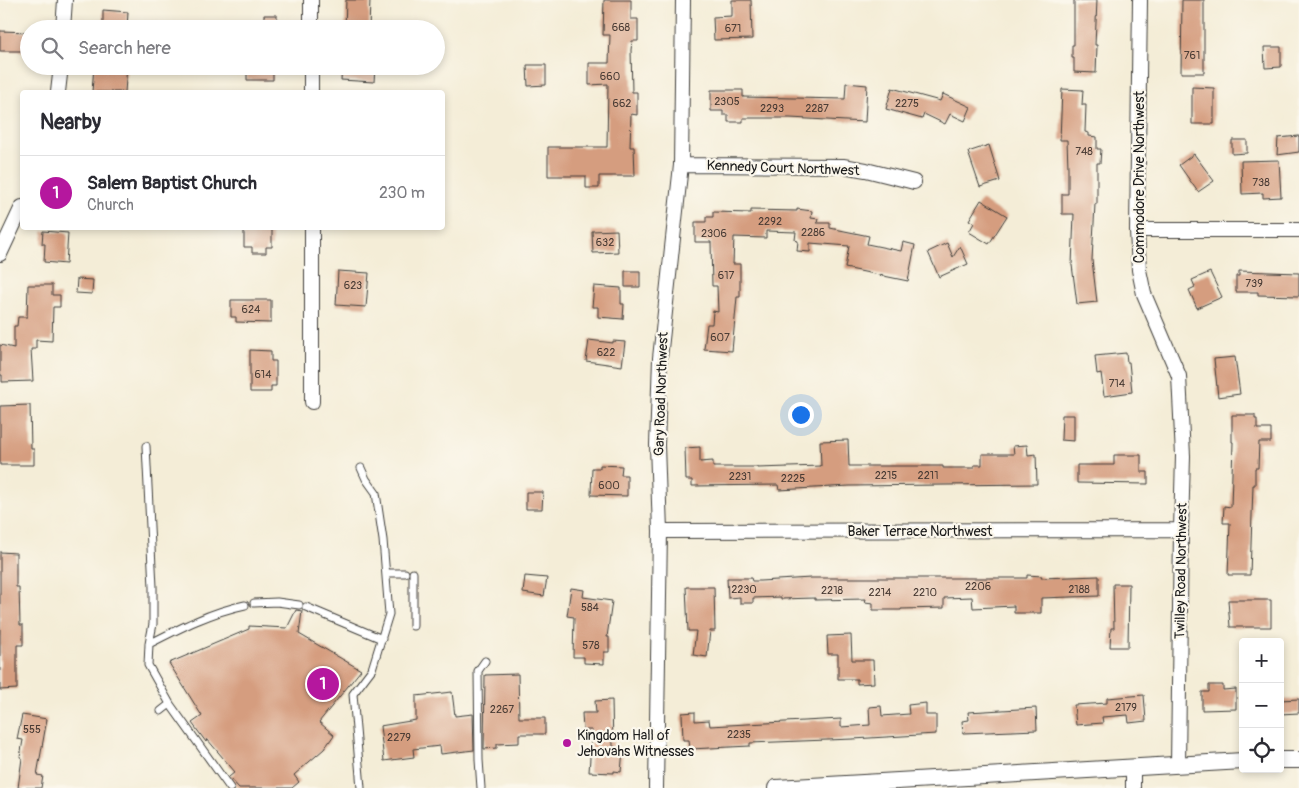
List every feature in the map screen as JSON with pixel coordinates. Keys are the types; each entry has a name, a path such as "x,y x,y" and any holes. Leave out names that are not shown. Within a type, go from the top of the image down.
{"street":[{"path":"64,20 65,0"},
{"path":"311,0 311,20"},
{"name":"Gary Road Northwest","path":"656,788 660,531 657,445 660,358 681,165 683,0"},
{"name":"Commodore Drive Northwest","path":"1140,0 1137,230 1139,270 1144,294 1179,376"},
{"path":"58,90 60,75"},
{"path":"311,75 312,90"},
{"name":"Kennedy Court Northwest","path":"681,165 843,166 914,182"},
{"path":"0,254 20,211"},
{"path":"312,230 312,402"},
{"path":"1137,230 1299,230"},
{"name":"Twilley Road Northwest","path":"1178,765 1180,530 1183,456 1179,376"},
{"name":"Baker Terrace Northwest","path":"660,531 1180,530"},
{"path":"1284,760 1299,760"},
{"path":"776,788 1239,761"},
{"path":"1133,768 1133,788"}],"lane":[{"path":"146,446 153,587 153,624 149,644 148,665 170,704 230,788"},
{"path":"361,468 376,493 389,614 372,669 353,694 361,788"},
{"path":"386,573 405,573"},
{"path":"413,573 413,626"},
{"path":"254,603 277,602 303,606 382,639"},
{"path":"149,644 221,610 245,605"},
{"path":"481,788 478,671 484,660"},
{"path":"160,710 170,704"}],"building":[{"path":"346,0 370,0 369,20 345,20"},
{"path":"604,0 631,0 631,19 638,19 638,41 632,41 631,50 632,92 637,92 637,115 631,114 630,147 634,147 635,176 599,176 599,188 586,188 586,176 548,176 548,147 607,147 608,84 589,85 589,63 609,63 610,35 603,35"},
{"path":"732,0 751,0 752,39 714,40 713,17 732,16"},
{"path":"1074,0 1097,0 1096,73 1074,72 1072,45 1074,45"},
{"path":"1182,0 1204,0 1204,73 1181,73"},
{"path":"103,10 128,12 128,20 103,20"},
{"path":"264,15 277,15 277,20 264,20"},
{"path":"0,31 20,32 20,51 0,51"},
{"path":"1264,47 1281,47 1281,67 1265,68"},
{"path":"527,65 546,65 546,85 528,86"},
{"path":"93,75 126,75 125,90 92,90"},
{"path":"247,75 273,75 273,80 247,80"},
{"path":"341,75 374,75 374,82 341,80"},
{"path":"846,83 867,85 865,122 790,118 743,118 743,122 728,122 728,115 723,115 723,111 711,111 711,90 743,90 743,97 845,99"},
{"path":"1192,87 1214,88 1214,124 1192,124"},
{"path":"892,88 940,101 943,94 971,107 965,121 950,114 945,124 924,114 922,119 886,109"},
{"path":"1062,89 1083,90 1082,105 1086,105 1085,132 1089,133 1089,136 1097,137 1097,149 1101,149 1100,163 1097,163 1097,204 1095,204 1092,260 1097,302 1077,304 1072,265 1074,214 1062,214 1062,194 1068,194 1068,168 1067,140 1060,140"},
{"path":"1299,136 1299,152 1277,155 1278,138"},
{"path":"1232,140 1247,140 1247,153 1232,154"},
{"path":"989,145 1000,181 980,187 968,152"},
{"path":"1194,154 1214,181 1198,192 1179,165"},
{"path":"1279,160 1281,197 1263,198 1263,193 1242,194 1241,161"},
{"path":"981,200 1007,216 989,244 969,232 974,223 969,220"},
{"path":"797,209 812,211 811,218 818,219 817,223 830,223 830,228 869,236 867,244 901,251 903,242 915,245 908,281 845,268 849,246 810,243 810,252 797,251 798,241 795,240 796,232 766,231 766,238 734,237 733,264 740,264 740,297 737,297 732,351 704,349 707,324 712,324 713,311 718,312 717,286 712,286 711,242 695,242 695,222 706,222 706,217 713,217 713,212 751,213 751,210 797,211"},
{"path":"244,230 272,230 272,247 266,247 266,253 252,253 252,247 244,247"},
{"path":"617,230 618,252 593,253 592,231"},
{"path":"43,231 68,233 66,264 44,262 45,244 42,244"},
{"path":"947,243 953,257 960,246 968,264 939,277 928,252"},
{"path":"338,271 369,273 366,307 336,305"},
{"path":"625,271 640,271 640,287 625,287"},
{"path":"1239,271 1299,273 1299,296 1258,295 1258,292 1236,292 1236,276 1239,276"},
{"path":"1210,272 1222,297 1197,308 1189,290 1195,287 1192,280"},
{"path":"77,279 93,280 92,294 76,293"},
{"path":"28,285 52,285 52,295 60,295 60,307 53,307 52,341 36,340 36,349 31,349 33,381 2,382 2,375 0,375 0,345 14,348 14,326 17,326 18,317 27,317"},
{"path":"594,286 621,288 621,304 624,304 623,319 598,317 598,307 592,307"},
{"path":"231,300 271,300 271,323 236,322 236,317 231,317"},
{"path":"589,340 613,343 613,341 625,342 622,366 586,361"},
{"path":"250,350 271,351 271,361 276,361 276,386 271,386 271,392 250,392"},
{"path":"1126,353 1127,362 1129,362 1132,392 1104,396 1101,373 1097,374 1095,356"},
{"path":"1235,357 1240,394 1218,397 1214,359"},
{"path":"30,405 31,449 34,449 34,465 0,465 0,406"},
{"path":"1062,415 1074,415 1074,441 1061,440"},
{"path":"1232,415 1255,415 1257,429 1271,429 1271,442 1259,442 1258,468 1255,468 1250,575 1228,575 1230,523 1223,523 1224,506 1231,507"},
{"path":"848,440 849,466 943,466 943,468 974,468 974,465 982,465 982,454 1014,454 1013,446 1027,445 1028,455 1036,454 1037,484 849,486 779,490 778,485 692,486 692,480 686,480 685,448 700,447 700,462 713,461 713,467 821,466 820,441"},
{"path":"1114,455 1141,455 1141,472 1148,472 1148,484 1077,483 1077,465 1114,465"},
{"path":"600,465 622,466 621,475 627,475 627,496 591,495 592,468 600,468"},
{"path":"526,492 543,492 542,509 526,509"},
{"path":"0,552 16,553 16,587 19,587 20,625 23,625 23,645 17,645 17,689 0,690"},
{"path":"1027,575 1042,576 1041,578 1099,576 1099,596 1041,598 1041,613 1014,613 1014,606 973,608 972,597 944,598 944,608 873,610 873,603 865,602 866,599 815,600 815,598 781,599 781,597 753,598 753,603 740,603 740,597 728,598 727,578 751,578 752,581 760,581 811,578 1027,578"},
{"path":"525,576 547,578 544,596 523,593"},
{"path":"1113,584 1129,584 1128,647 1110,647 1111,628 1114,628"},
{"path":"686,587 714,587 715,631 710,631 707,657 693,655 696,631 688,631"},
{"path":"571,588 584,590 583,597 612,601 607,637 609,637 609,652 604,652 604,664 584,663 584,657 573,657 574,617 567,616"},
{"path":"1228,600 1271,600 1271,627 1230,627"},
{"path":"296,610 302,611 299,634 361,670 319,722 334,735 324,749 294,775 299,782 292,788 239,788 229,777 235,772 207,739 206,742 192,723 202,716 169,663 249,629 249,626 287,628"},
{"path":"851,635 852,660 873,660 874,683 857,684 857,679 838,679 838,654 828,654 827,636"},
{"path":"518,674 519,718 545,718 545,734 519,734 519,743 497,744 497,748 484,749 485,675"},
{"path":"1209,685 1223,685 1223,690 1236,689 1236,709 1202,710 1202,692 1209,692"},
{"path":"452,692 455,716 473,714 474,750 441,754 440,746 413,749 414,757 384,761 380,726 416,720 416,696"},
{"path":"1144,695 1146,721 1129,723 1128,715 1102,717 1103,723 1076,725 1074,705 1107,703 1107,698"},
{"path":"1299,699 1299,713 1284,714 1284,700"},
{"path":"612,700 613,747 617,747 617,750 623,750 621,772 589,772 592,730 583,730 582,713 596,713 595,701"},
{"path":"926,703 926,715 936,715 936,734 750,743 750,746 690,749 689,740 683,740 682,713 695,712 695,721 709,720 710,726 841,719 841,727 870,725 869,707 881,706 882,716 909,714 908,705"},
{"path":"1036,708 1037,730 963,733 962,721 969,720 968,712"},
{"path":"22,715 47,719 37,775 43,776 41,788 18,788 23,740 17,739"}],"place":[{"name":"Salem Baptist Church","path":"323,684"},
{"name":"Kingdom Hall of Jehovahs Witnesses","path":"567,743"}]}
